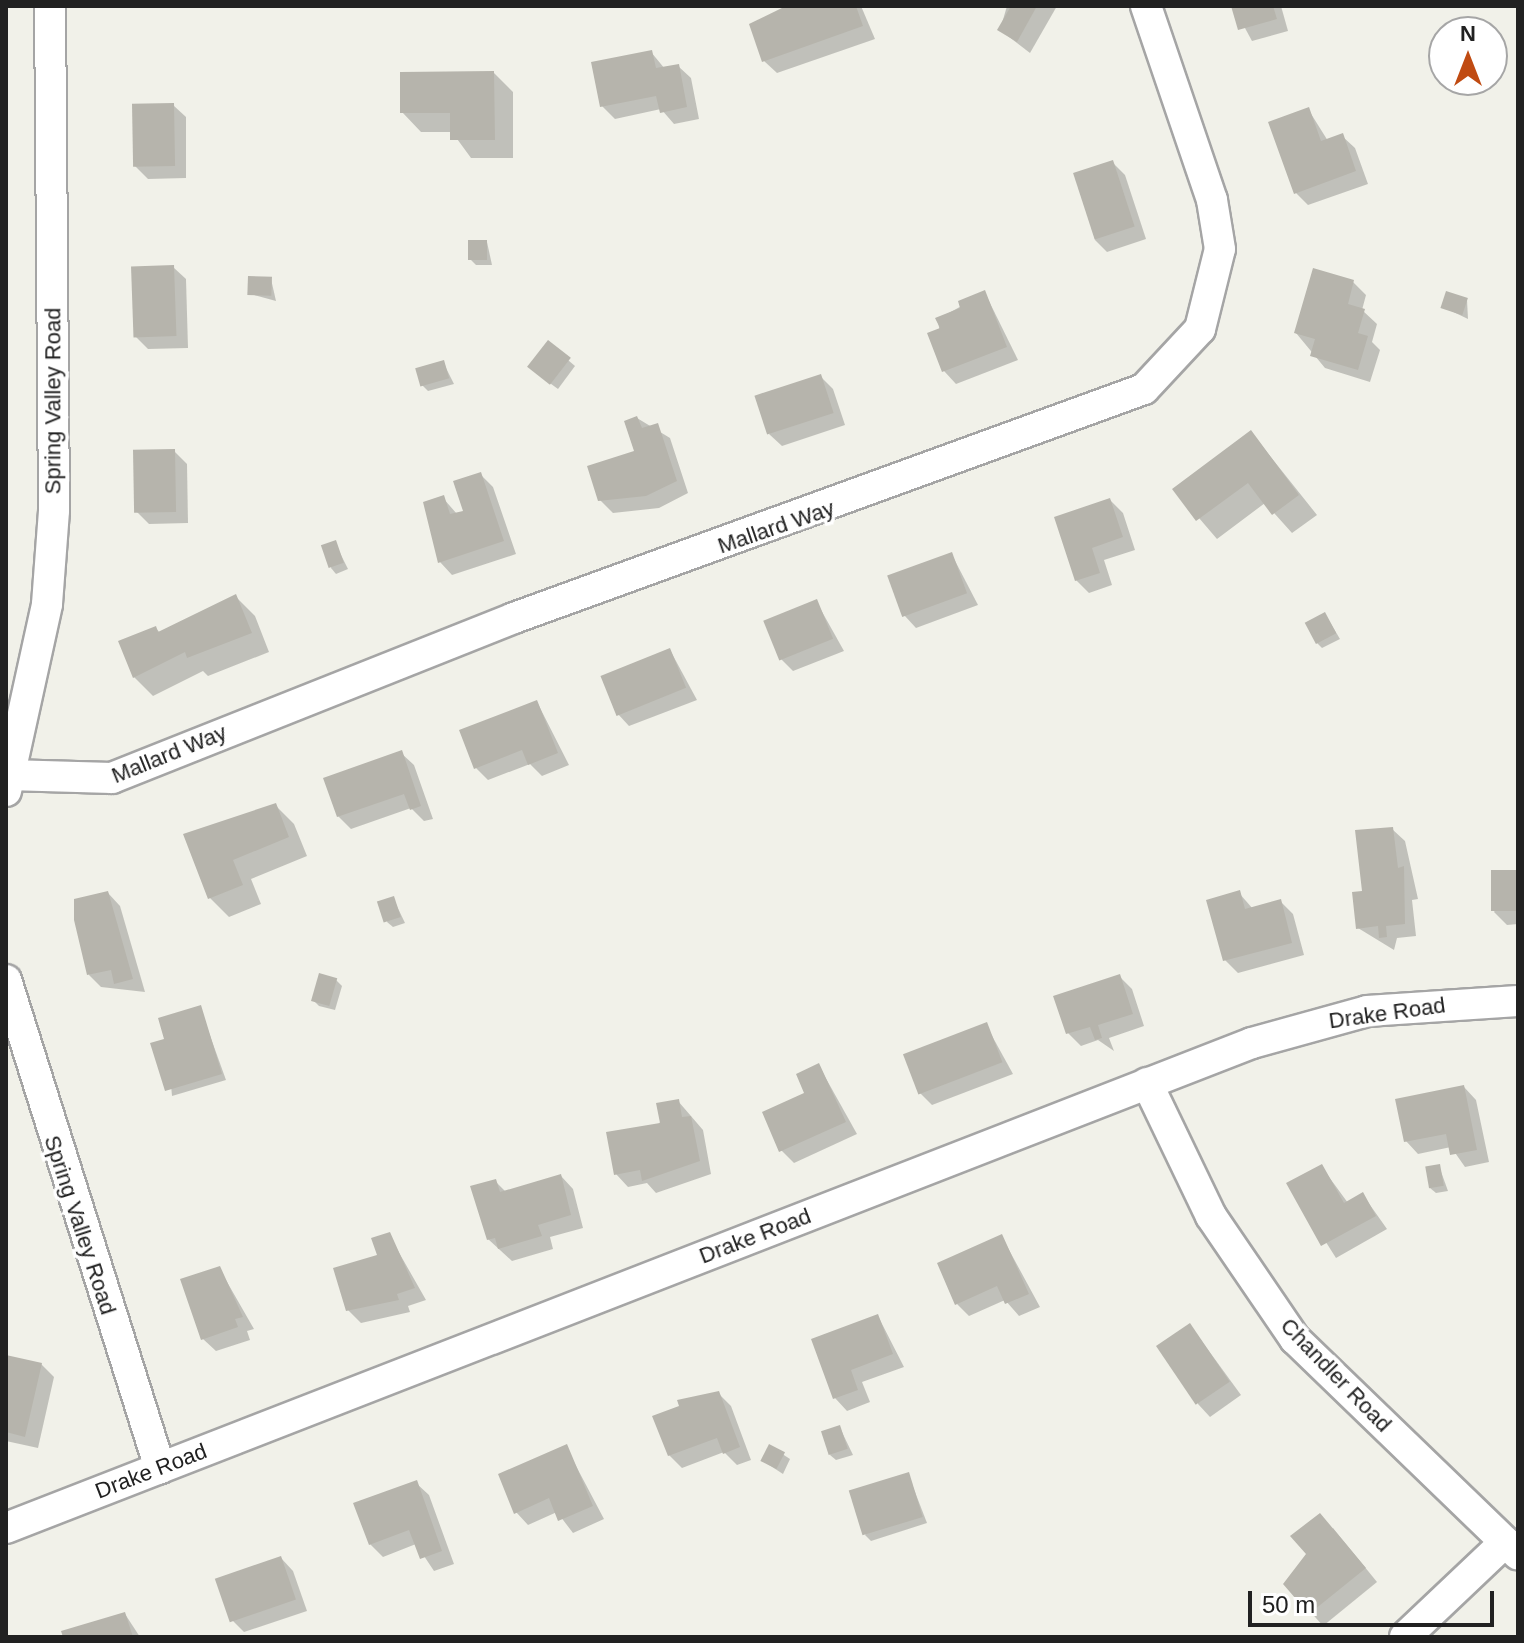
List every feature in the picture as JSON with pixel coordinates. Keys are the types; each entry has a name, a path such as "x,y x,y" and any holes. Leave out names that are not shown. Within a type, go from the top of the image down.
{"street":[{"name":"Spring Valley Road","path":"7,783 47,604 54,511 50,6"},
{"name":"Mallard Way","path":"7,783 112,778 514,618 1144,389 1200,329 1220,249 1212,200 1146,6"},
{"name":"Spring Valley Road","path":"6,980 160,1468"},
{"name":"Drake Road","path":"6,1528 1147,1083 1326,1020 1410,1006 1518,1001"},
{"name":"Chandler Road","path":"1147,1083 1211,1216 1295,1339 1512,1548"},
{"path":"1405,1637 1512,1548"}],"building":[{"path":"786,6 856,6 863,26 762,62 749,24"},
{"path":"1011,6 1037,6 1017,42 997,30"},
{"path":"1231,6 1273,6 1277,19 1238,30"},
{"path":"652,50 656,68 679,64 687,107 660,113 656,96 600,107 591,62"},
{"path":"494,71 495,140 450,140 450,113 400,113 400,72"},
{"path":"174,103 175,166 133,167 132,104"},
{"path":"1309,107 1321,141 1343,133 1356,171 1294,194 1268,122"},
{"path":"1113,160 1135,227 1095,240 1073,173"},
{"path":"468,240 487,240 487,260 468,260"},
{"path":"174,265 176,336 134,337 131,267"},
{"path":"1313,268 1354,280 1348,304 1365,309 1358,333 1368,336 1358,370 1310,356 1315,339 1294,333"},
{"path":"248,276 272,277 271,296 247,295"},
{"path":"985,290 1007,347 942,372 927,333 940,328 935,318 960,308 958,301"},
{"path":"1446,291 1468,298 1462,315 1440,308"},
{"path":"548,340 571,358 550,385 527,367"},
{"path":"444,360 449,378 420,387 415,368"},
{"path":"821,374 834,413 767,435 754,396"},
{"path":"637,416 642,428 658,423 677,481 646,496 598,501 587,466 634,451 624,421"},
{"path":"1251,430 1299,495 1272,515 1248,483 1196,521 1172,489"},
{"path":"175,449 176,512 134,513 133,450"},
{"path":"481,472 504,541 438,563 423,502 444,495 450,514 463,511 453,481"},
{"path":"1110,498 1123,537 1092,548 1100,573 1075,581 1054,517"},
{"path":"336,540 344,563 329,568 321,545"},
{"path":"952,552 967,593 902,617 887,576"},
{"path":"236,594 252,633 187,658 185,652 133,678 118,641 156,626 158,632"},
{"path":"817,599 833,639 779,661 763,621"},
{"path":"1325,612 1336,633 1316,644 1305,623"},
{"path":"670,648 686,688 617,716 600,676"},
{"path":"537,700 558,753 528,765 522,750 474,769 459,730"},
{"path":"402,750 421,806 410,810 404,794 337,817 323,778"},
{"path":"276,803 289,837 233,860 243,885 208,899 183,834"},
{"path":"1393,827 1398,868 1404,866 1405,924 1386,926 1387,937 1379,938 1378,926 1356,929 1352,892 1362,891 1355,830"},
{"path":"1491,870 1518,870 1518,911 1491,911"},
{"path":"1240,890 1245,909 1281,899 1292,943 1223,961 1206,900"},
{"path":"108,891 133,979 114,984 111,970 87,975 74,920 74,899"},
{"path":"394,896 401,917 384,922 377,902"},
{"path":"319,973 337,978 329,1006 311,1001"},
{"path":"1120,974 1133,1014 1098,1025 1102,1038 1095,1040 1090,1027 1066,1034 1053,996"},
{"path":"201,1005 222,1074 165,1091 150,1043 164,1039 158,1018"},
{"path":"987,1022 1002,1062 918,1094 903,1054"},
{"path":"819,1063 846,1122 779,1152 762,1112 804,1093 796,1074"},
{"path":"1464,1085 1477,1150 1450,1155 1446,1134 1404,1142 1395,1099"},
{"path":"679,1099 682,1117 691,1116 700,1161 642,1181 640,1170 614,1175 606,1132 660,1123 656,1103"},
{"path":"1322,1164 1344,1203 1363,1192 1376,1216 1321,1246 1286,1183"},
{"path":"1440,1164 1444,1186 1429,1188 1425,1167"},
{"path":"561,1174 571,1215 538,1225 542,1236 498,1249 495,1238 487,1240 470,1186 496,1179 500,1192"},
{"path":"390,1232 415,1288 397,1294 399,1300 346,1311 333,1268 377,1255 371,1238"},
{"path":"1002,1234 1029,1294 1005,1304 997,1286 955,1305 937,1263"},
{"path":"220,1266 243,1317 235,1319 238,1327 201,1340 180,1279"},
{"path":"878,1314 893,1354 851,1370 858,1390 833,1399 811,1339"},
{"path":"1190,1323 1230,1382 1196,1405 1156,1346"},
{"path":"6,1355 42,1363 25,1437 6,1432"},
{"path":"719,1391 740,1447 723,1454 717,1438 668,1456 652,1416 679,1406 677,1400"},
{"path":"840,1425 848,1449 829,1455 821,1431"},
{"path":"567,1444 593,1506 558,1521 549,1498 514,1514 498,1474"},
{"path":"769,1444 785,1452 776,1469 760,1461"},
{"path":"909,1472 923,1517 862,1535 849,1490"},
{"path":"417,1480 442,1551 420,1559 409,1530 369,1545 353,1503"},
{"path":"1320,1513 1366,1568 1309,1614 1283,1584 1306,1554 1290,1536"},
{"path":"281,1556 296,1599 230,1622 215,1579"},
{"path":"125,1612 133,1637 63,1637 61,1631"}]}
